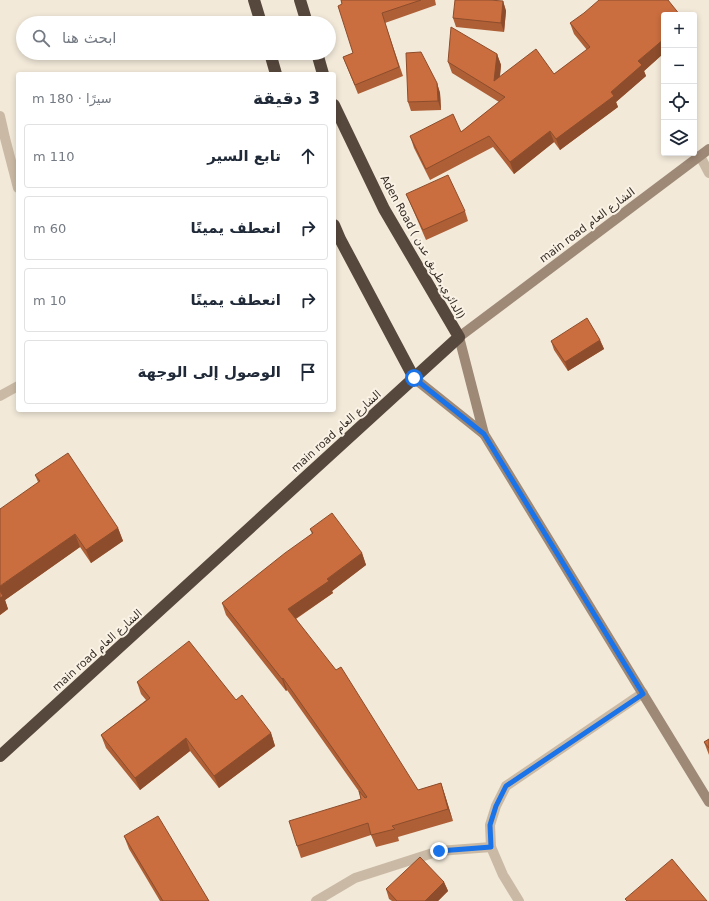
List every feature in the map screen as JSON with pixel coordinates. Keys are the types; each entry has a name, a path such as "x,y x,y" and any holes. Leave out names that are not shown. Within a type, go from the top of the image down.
{"highway":[{"path":"254,0 259,16"},
{"path":"300,0 305,16"},
{"path":"272,60 275,72"},
{"path":"319,60 322,72"},
{"name":"Aden Road ( الدائري,طريق عدن)","path":"336,109 384,209 459,338"},
{"path":"337,240 414,378"},
{"name":"main road الشارع العام","path":"0,756 459,338"}],"main road":[{"name":"main road الشارع العام","path":"459,338 709,149"},
{"path":"459,338 484,434 709,802"},
{"path":"414,378 484,434"}],"street":[{"path":"0,116 2,139 16,182"},
{"path":"700,156 709,173"},
{"path":"0,396 16,387"},
{"path":"519,901 503,875 491,847 490,825 496,806 506,786 643,694"},
{"path":"316,901 355,878 439,851 491,847"}],"building":[{"path":"341,0 421,0 382,13 399,67 355,85 343,57 353,53 338,6 342,4"},
{"path":"455,0 503,1 501,23 453,18"},
{"path":"599,0 668,0 678,12 661,12 661,42 638,61 642,65 611,92 614,96 556,139 550,131 510,162 489,136 426,169 410,136 453,114 461,132 505,97 448,62 451,27 497,54 494,81 536,49 554,74 590,47 570,23"},
{"path":"421,52 437,83 438,101 408,102 406,53"},
{"path":"448,175 465,211 423,230 406,194"},
{"path":"587,318 600,340 565,362 551,341"},
{"path":"68,453 118,528 86,550 75,534 0,586 0,509 40,481 35,475"},
{"path":"332,513 362,553 327,579 329,581 288,609 336,670 341,667 418,790 441,783 448,809 392,826 395,829 371,835 368,823 297,846 289,821 361,799 359,791 365,798 367,797 283,678 282,679 222,603 285,553 313,533 310,529"},
{"path":"0,591 3,596 0,598"},
{"path":"189,641 236,700 242,695 271,733 214,776 186,738 135,778 101,735 150,698 137,682"},
{"path":"709,739 709,748 704,742"},
{"path":"158,816 209,901 163,901 124,836"},
{"path":"420,857 444,882 425,901 397,901 386,889"},
{"path":"672,859 707,901 627,901 625,899"}],"route":[{"path":"414,378 484,434 643,694 506,786 496,806 490,825 491,847 439,851"}]}
